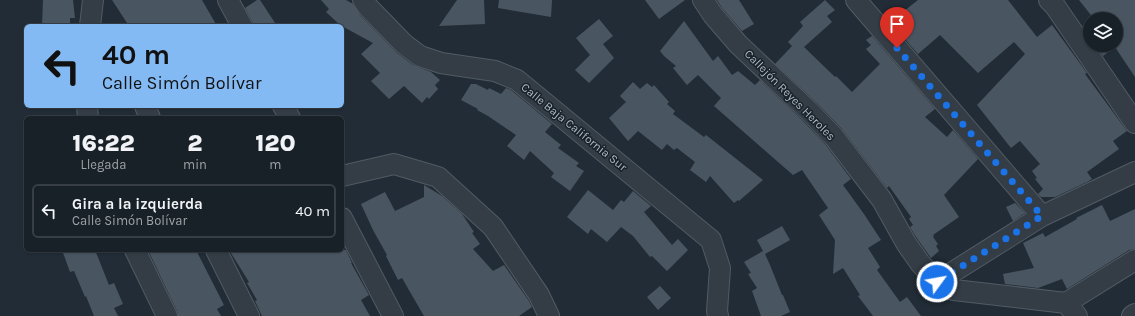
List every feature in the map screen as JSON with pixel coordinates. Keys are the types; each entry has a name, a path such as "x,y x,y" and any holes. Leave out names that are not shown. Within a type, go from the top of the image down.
{"street":[{"path":"228,0 241,24"},
{"name":"Calle Baja California Sur","path":"363,0 404,44 420,56 441,63 495,71 517,80 711,240 720,268 717,311 718,316"},
{"name":"Callejón Reyes Heroles","path":"703,0 713,15 738,44 834,138 882,200 906,243 920,263 937,282"},
{"path":"856,0 1042,216"},
{"path":"1049,0 1055,6 1135,123"},
{"path":"90,24 94,2"},
{"path":"94,2 104,24"},
{"path":"344,176 394,164 438,177 493,227 539,295 549,316"},
{"path":"937,282 1042,216 1135,172"},
{"path":"344,222 393,316"},
{"path":"136,252 168,316"},
{"path":"217,252 248,316"},
{"path":"937,282 954,290 1072,309 1135,260"}],"building":[{"path":"43,0 73,0 75,18 70,18 70,24 42,24"},
{"path":"112,0 202,0 216,24 128,24"},
{"path":"257,0 260,0 276,24 253,24 245,8"},
{"path":"321,0 346,0 353,4 360,15 397,53 413,65 431,72 440,80 435,85 438,89 429,99 427,97 422,103 404,86 389,99 371,81 380,73 361,54 373,43 344,27 344,24 339,24 326,12 329,9"},
{"path":"457,0 484,0 485,24 439,26"},
{"path":"499,0 552,0 551,17 498,8"},
{"path":"645,0 685,0 659,19"},
{"path":"717,0 739,0 754,24 742,31"},
{"path":"825,0 835,10 827,16 832,22 804,47 852,92 880,64 866,49 871,45 866,40 872,36 935,109 925,117 947,137 953,130 978,159 944,195 959,217 933,235 938,244 936,246 939,251 931,258 910,227 913,225 909,219 911,217 889,186 887,188 842,129 817,103 775,64 792,46 788,42 803,26 800,22"},
{"path":"918,0 1008,0 1037,37 1052,25 1087,73 1085,74 1127,131 1113,141 1119,149 1087,172 1092,179 1055,197 1041,197 1038,194 1043,189 1035,179 1037,178 1032,171 1040,164 1020,141 1011,148 977,105 1025,54 1014,42 978,73 940,35 918,54 890,22"},
{"path":"1079,0 1135,0 1135,77 1118,52 1123,52 1123,12 1088,12"},
{"path":"599,19 613,36 603,44 614,58 589,83 575,70 590,55 576,38"},
{"path":"684,21 713,61 718,56 732,75 738,71 755,85 760,80 825,144 851,179 843,185 881,240 868,248 880,267 877,270 900,302 907,297 921,316 873,316 858,296 860,295 843,268 833,274 835,240 819,215 828,208 802,170 793,175 714,106 721,98 698,75 687,85 673,68 676,66 660,51"},
{"path":"1100,52 1108,52 1103,56"},
{"path":"633,82 640,89 647,83 652,87 654,85 669,102 667,104 675,111 673,114 704,137 706,135 763,180 739,201 738,200 734,203 710,176 706,182 690,170 695,162 677,148 674,150 667,144 662,150 638,131 628,141 609,118 626,102 620,96"},
{"path":"471,84 476,84 488,90 489,88 501,94 506,88 511,90 552,124 545,132 561,145 558,148 579,163 576,166 584,171 570,191 551,177 554,173 530,151 524,160 507,146 516,135 477,110 478,109 461,100"},
{"path":"424,185 442,196 462,214 474,232 472,233 480,244 473,249 493,271 504,265 532,307 519,316 424,316 402,278 398,280 361,204 385,192 395,211 424,197"},
{"path":"588,190 613,210 621,200 624,202 633,191 651,206 644,212 672,245 678,239 688,250 667,271 652,256 650,257 633,236 621,227 607,242 591,229 588,234 567,217"},
{"path":"1015,203 1025,213 1013,221 1006,207"},
{"path":"1102,205 1110,221 1135,209 1135,249 1129,250 1067,289 1062,279 1038,288 1005,284 1003,274 1034,268 1023,243 1043,233 1045,237 1077,219 1076,218"},
{"path":"782,226 790,240 765,254 790,312 781,316 761,316 752,291 757,288 748,274 751,273 744,262 763,251 757,240"},
{"path":"344,250 346,250 351,263 369,295 361,300 370,316 262,316 255,301 257,300 247,283 249,282 230,252 344,252"},
{"path":"63,252 96,252 109,285 114,283 123,304 114,308 118,316 94,316 74,271 70,272"},
{"path":"149,252 197,252 224,305 217,309 221,316 178,316"},
{"path":"660,286 671,298 658,310 647,297"}],"route":[{"path":"897,48 1042,216 937,282"}]}
